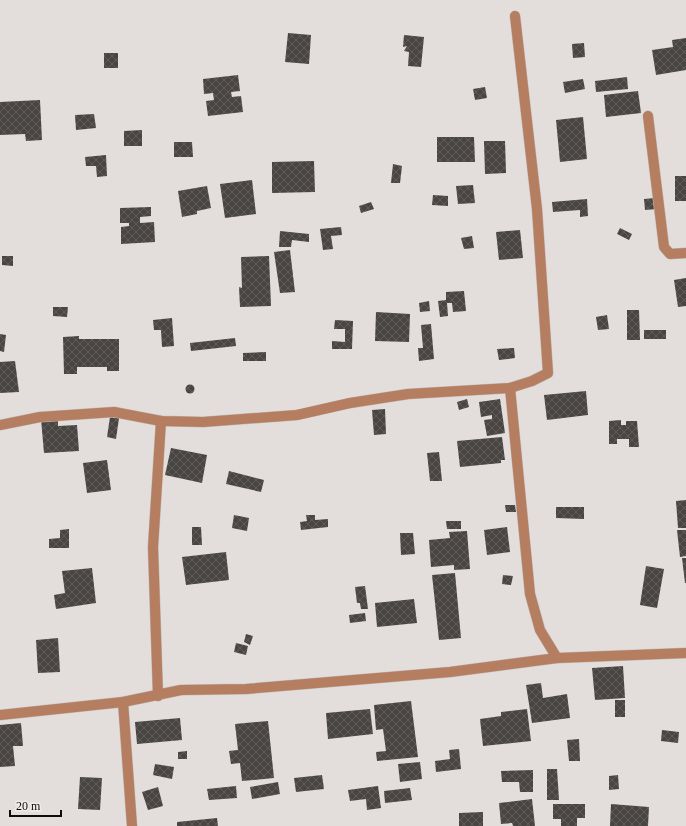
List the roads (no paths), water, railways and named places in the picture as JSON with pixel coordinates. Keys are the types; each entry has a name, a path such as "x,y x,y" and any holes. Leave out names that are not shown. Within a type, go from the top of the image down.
{"street":[{"path":"0,425 40,417 114,412 160,421 203,422 297,415 350,403 408,394 510,388 542,377 548,373 549,366 537,209 515,16"},
{"path":"648,116 664,247 670,254 686,253"},
{"path":"510,388 530,594 540,630 557,658"},
{"path":"158,696 153,547 160,421"},
{"path":"0,715 123,702 182,690 254,689 450,672 557,658 686,653"},
{"path":"123,702 132,826"}]}
